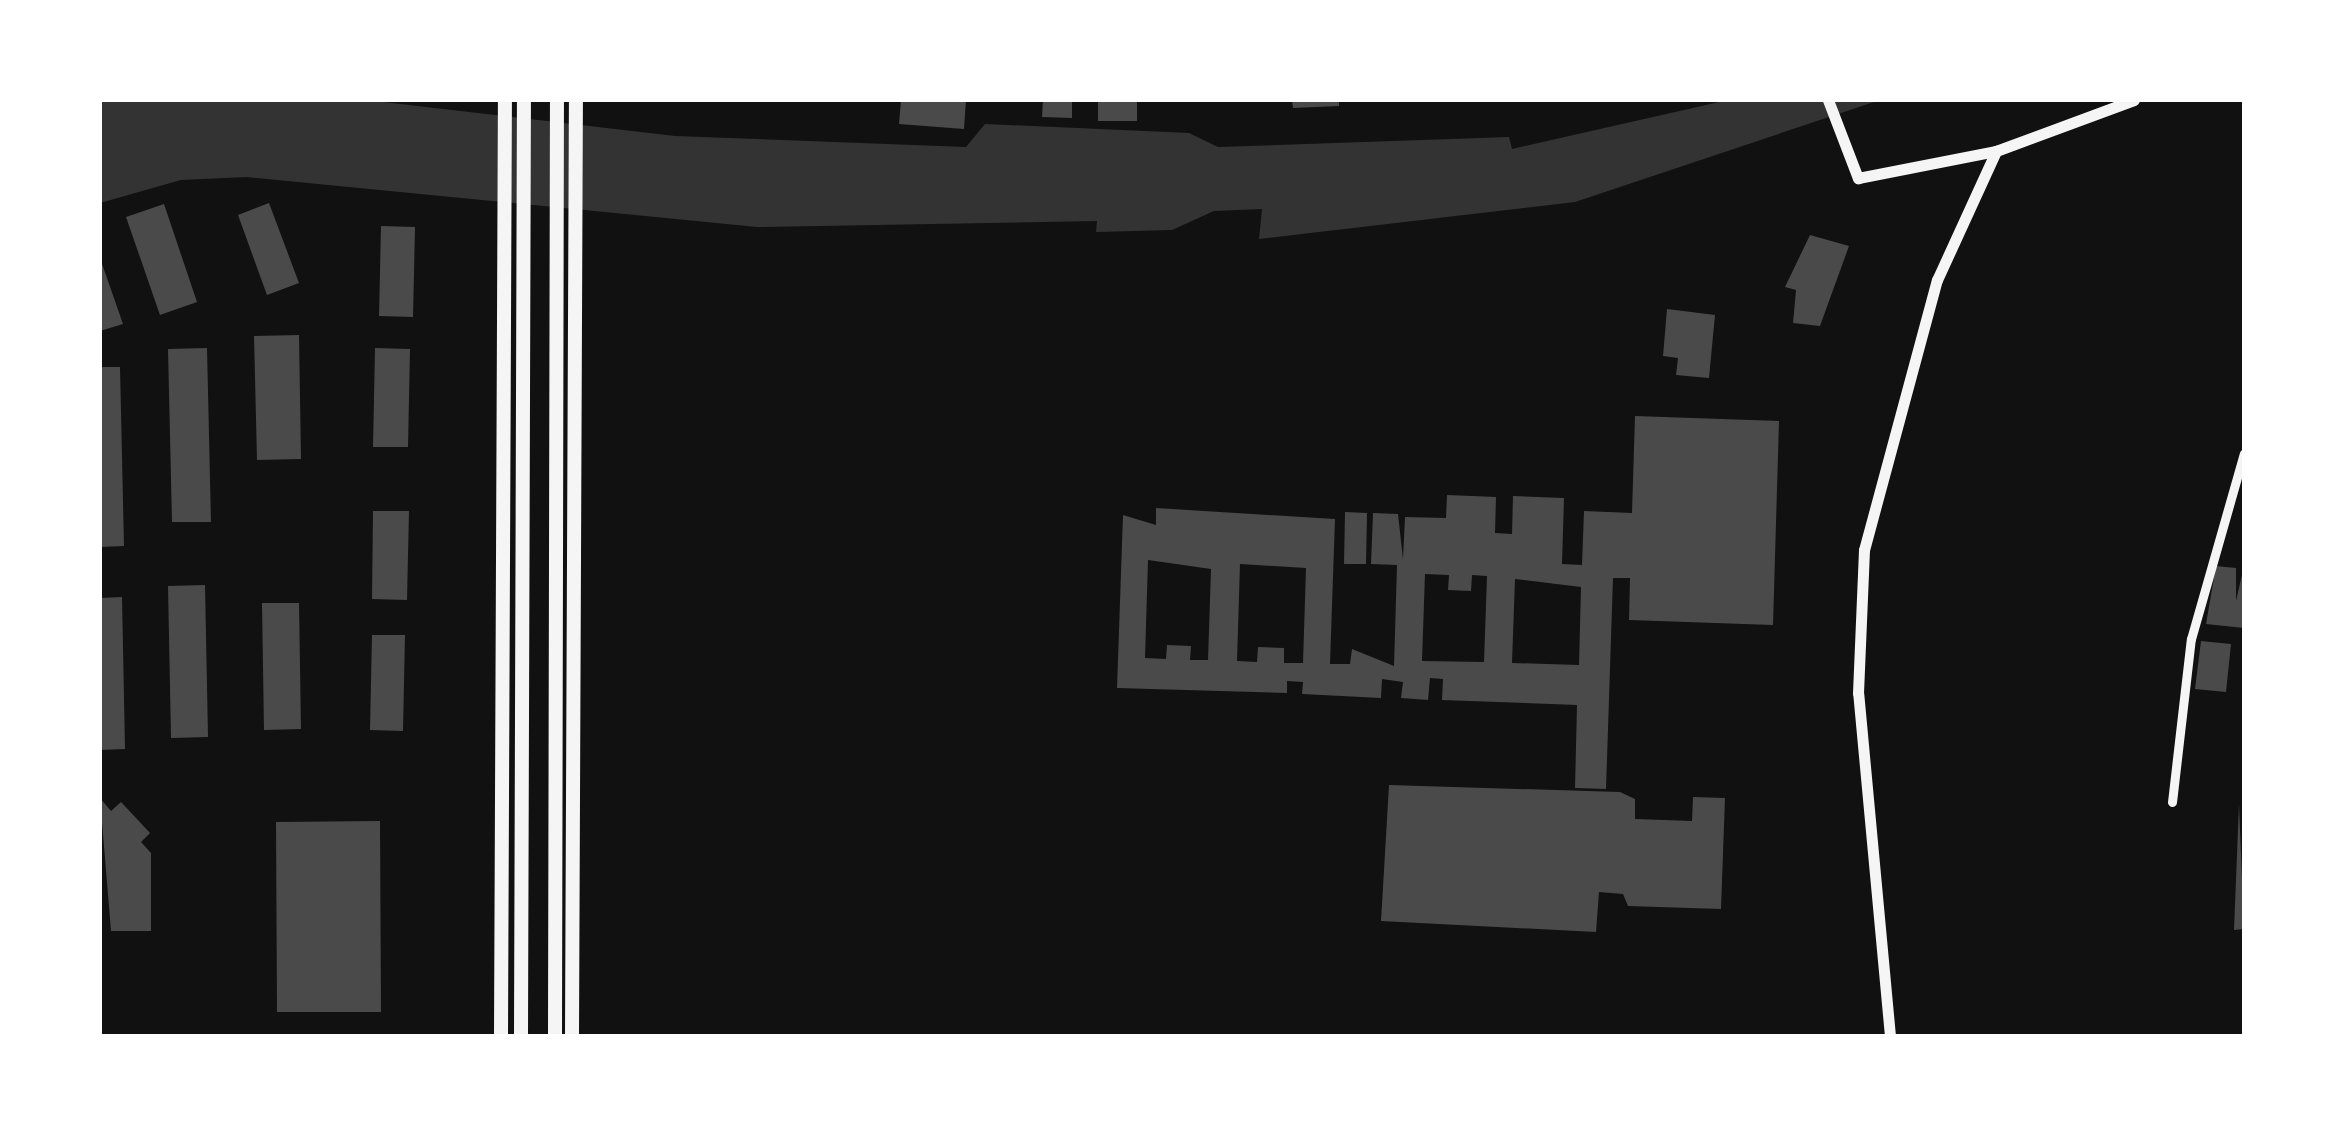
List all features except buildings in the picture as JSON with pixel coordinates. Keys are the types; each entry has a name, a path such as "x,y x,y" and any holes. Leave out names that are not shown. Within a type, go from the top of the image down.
{"main road":[{"path":"521,1036 524,100"},
{"path":"554,1036 557,100"},
{"path":"501,1036 505,101"},
{"path":"572,1036 576,103"}],"street":[{"path":"1828,100 1858,178 1996,150 2134,100"},
{"path":"1890,1036 1858,693 1862,570 1901,390 1966,204 1996,150"},
{"path":"2172,802 2191,639 2244,454"}],"shaded area":[{"path":"100,100 366,100 675,136 966,147 985,124 1189,133 1218,147 1509,137 1512,149 1728,100 1880,100 1575,202 1259,239 1262,209 1214,211 1172,230 1096,232 1097,221 757,227 247,177 181,180 100,203"}]}
